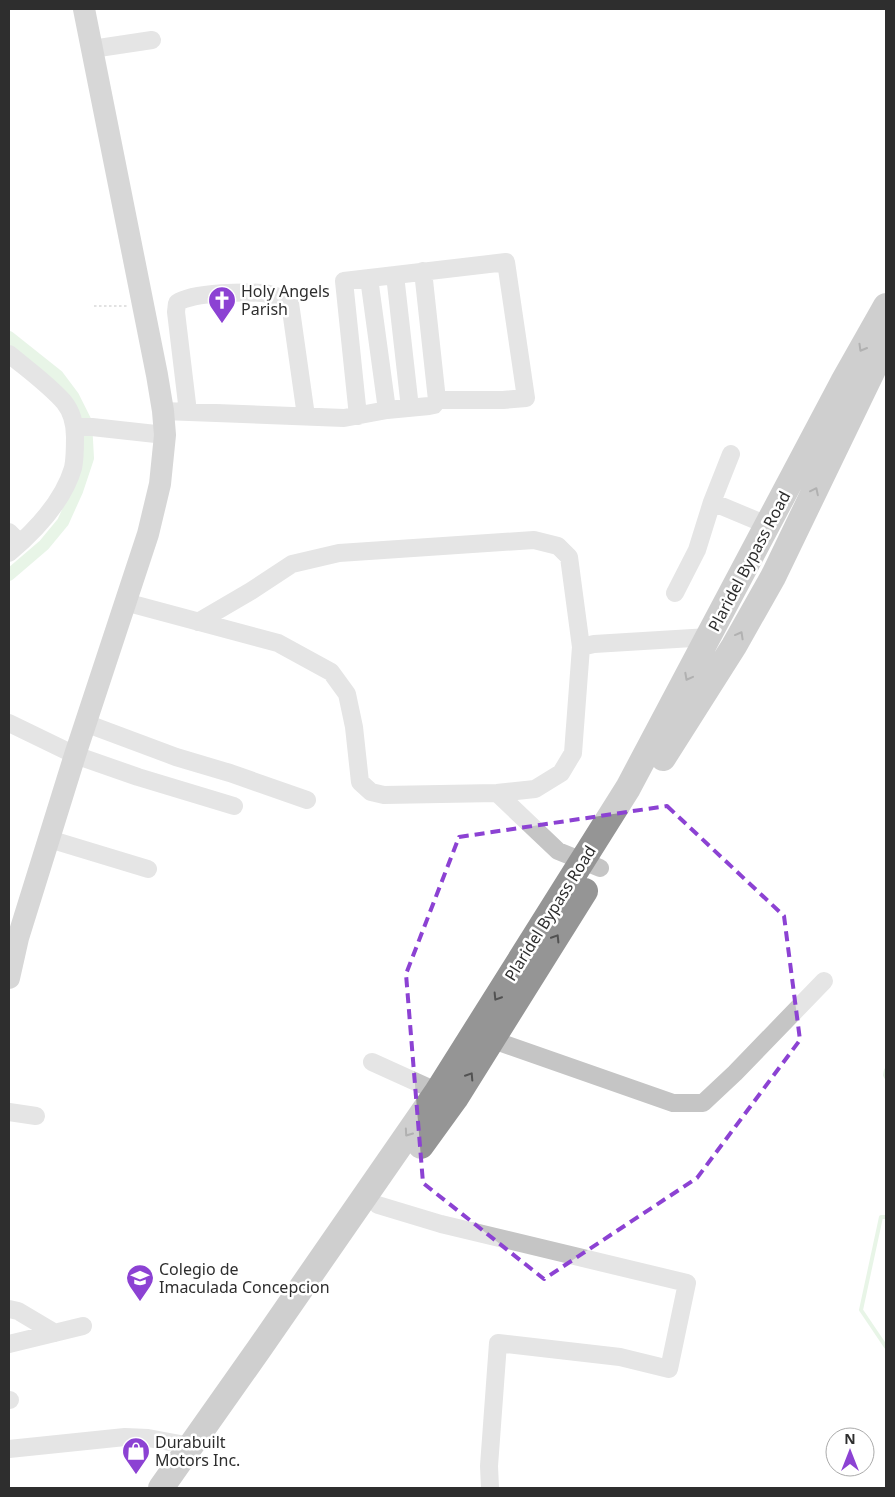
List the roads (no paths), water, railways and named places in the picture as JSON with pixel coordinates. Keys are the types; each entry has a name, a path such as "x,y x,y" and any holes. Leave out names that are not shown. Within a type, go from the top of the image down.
{"highway":[{"name":"Plaridel Bypass Road","path":"160,1488 446,1096 493,1040 591,865 628,788 709,637 766,525 886,306"},
{"name":"Plaridel Bypass Road","path":"181,1488 378,1205 591,865 734,646 793,536 886,343"},
{"path":"766,525 793,536"}],"main road":[{"path":"9,978 18,938 85,723 148,534 160,484 165,435 163,411 144,306 84,9"}],"street":[{"path":"92,49 152,40"},
{"path":"358,416 344,281 506,262 526,398 437,400"},
{"path":"163,411 326,418 358,416 386,410 434,405 437,400 423,271"},
{"path":"396,275 410,408"},
{"path":"369,278 386,410"},
{"path":"188,412 176,312 177,303 181,300 208,295 231,293 267,294 281,297 290,303 306,416"},
{"path":"9,354 64,402 72,416 83,427 165,435"},
{"path":"12,543 44,519 59,497 73,468 75,448 83,427"},
{"path":"674,593 697,550 712,502 732,454"},
{"path":"712,502 766,525"},
{"path":"125,602 198,622 278,643 331,672 347,694 354,727 360,782 371,792 384,795 496,793 536,789 561,773 573,753 581,647 569,557 558,546 534,540 339,553 292,564 198,622"},
{"path":"581,647 594,644 709,637"},
{"path":"9,723 75,755 138,777 234,806"},
{"path":"85,723 176,757 230,773 307,800"},
{"path":"496,793 558,851 591,865"},
{"path":"49,839 148,869"},
{"path":"493,1040 673,1103 703,1103 735,1073 824,981"},
{"path":"372,1062 446,1096"},
{"path":"9,1112 36,1116"},
{"path":"378,1205 441,1224 687,1283 669,1368 620,1357 498,1343 489,1466 490,1488"},
{"path":"9,1309 18,1311 55,1333"},
{"path":"9,1344 83,1326"},
{"path":"9,1448 124,1437 148,1438 191,1446"}],"waterway":[{"path":"9,337 58,376 73,396 86,422 88,458 77,491 63,522 44,545 9,575"},
{"path":"886,1070 886,1077"},
{"path":"886,1217 881,1217 861,1310 886,1347"}],"place":[{"name":"Holy Angels Parish","path":"222,324"},
{"name":"Colegio de Imaculada Concepcion","path":"140,1302"},
{"name":"Durabuilt Motors Inc.","path":"136,1475"}]}
